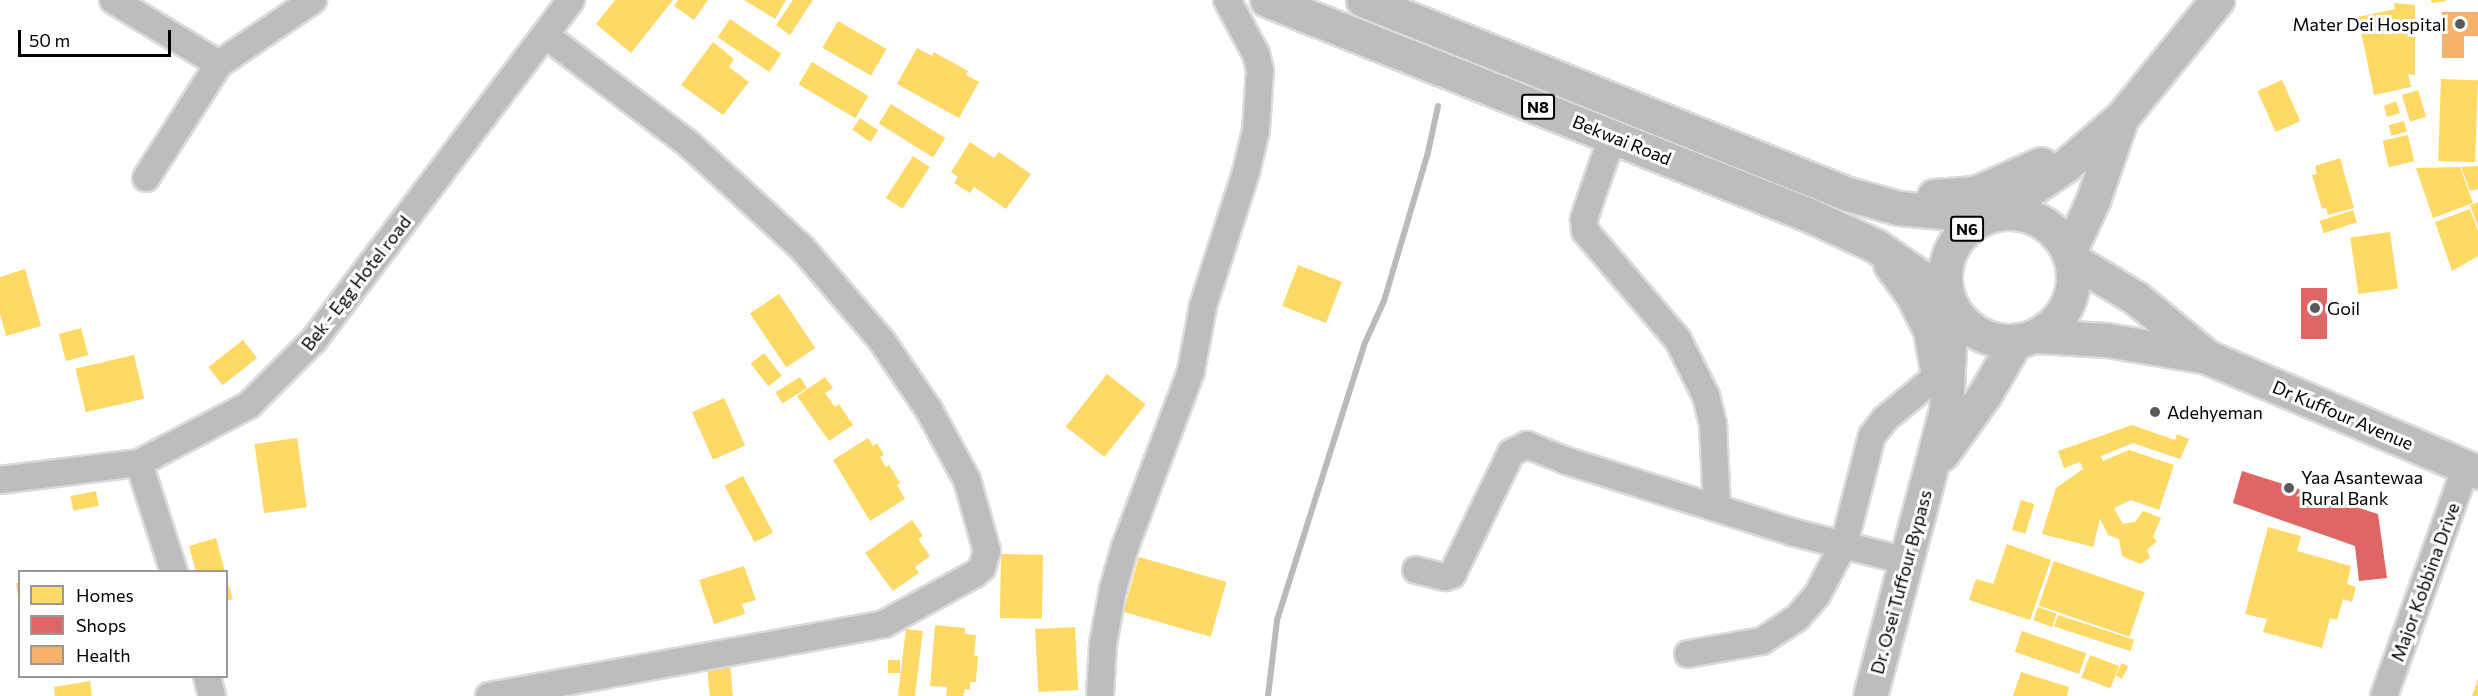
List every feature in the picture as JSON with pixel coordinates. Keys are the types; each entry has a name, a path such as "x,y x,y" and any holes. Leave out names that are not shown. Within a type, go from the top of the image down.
{"main road":[{"name":"Bekwai Road","path":"1267,0 1612,136 1809,216 1876,246"},
{"name":"Bekwai Road","path":"1364,0 1848,194"},
{"name":"N6","path":"1949,300 1945,276 1953,248 1971,225 1991,215 2065,166 2110,127 2217,0"},
{"name":"N6","path":"2070,256 2092,200 2110,127"},
{"path":"1848,194 1943,196 1975,193 2110,127"},
{"name":"N8","path":"1848,194 1898,208 1991,215"},
{"name":"N6","path":"1991,215 2017,213 2038,220 2056,233 2070,256 2074,278 2071,296 2064,312 2052,326 2026,339"},
{"path":"1876,246 1912,294 1930,330 1938,375 1935,457"},
{"name":"N8","path":"1876,246 1949,300"},
{"path":"2070,256 2136,298 2207,357"},
{"path":"1949,300 1967,326 1989,339 2107,340 2207,357"},
{"name":"Dr. Osei Tuffour Bypass","path":"1870,696 1935,457 1948,399 1949,300"},
{"name":"Dr. Osei Tuffour Bypass","path":"1935,457 2026,339"},
{"name":"Dr Kuffour Avenue","path":"2207,357 2472,470"}],"street":[{"path":"113,0 219,64"},
{"path":"146,178 219,64 313,0"},
{"name":"Bek - Egg Hotel road","path":"0,480 139,463 249,405 314,340 571,0"},
{"path":"1100,696 1103,644 1113,589 1125,547 1191,371 1203,306 1246,172 1256,130 1260,70 1256,54 1227,0"},
{"path":"489,696 884,624 975,574 982,568 987,551 968,480 929,410 882,341 802,248 690,145 545,35"},
{"path":"1612,136 1584,219 1585,231 1678,340 1706,396 1713,425 1717,508"},
{"path":"1688,654 1762,642 1797,618 1817,595 1844,544 1872,436 1885,419 1938,375"},
{"path":"1416,570 1445,577 1452,575 1511,453 1518,447 1527,445 1567,461 1792,532 1907,561"},
{"path":"139,463 173,570"},
{"name":"Major Kobbina Drive","path":"2384,696 2472,470"},
{"path":"208,678 212,696"}],"building: Homes":[{"path":"615,0 673,0 631,53 596,24"},
{"path":"678,0 708,0 694,20 674,6"},
{"path":"744,0 786,0 775,19"},
{"path":"793,0 813,0 790,35 776,25"},
{"path":"2431,0 2446,0 2446,1 2432,3"},
{"path":"2394,3 2415,5 2415,75 2408,74 2411,87 2374,95 2358,17 2395,9"},
{"path":"730,19 781,54 769,72 718,37"},
{"path":"838,21 886,49 871,76 822,48"},
{"path":"713,42 734,59 729,67 749,82 723,115 681,85"},
{"path":"917,48 932,56 934,52 968,71 966,75 979,82 959,118 897,84"},
{"path":"812,62 869,96 855,118 799,84"},
{"path":"2441,79 2478,80 2475,162 2438,161"},
{"path":"2282,80 2300,121 2276,132 2257,91"},
{"path":"2418,90 2426,117 2410,122 2402,95"},
{"path":"2396,101 2400,113 2387,117 2384,106"},
{"path":"891,104 945,138 933,157 879,124"},
{"path":"860,118 878,130 870,142 852,130"},
{"path":"2404,121 2407,132 2391,136 2389,125"},
{"path":"2408,135 2414,161 2389,167 2383,141"},
{"path":"970,142 994,158 999,152 1031,174 1006,209 974,187 970,193 954,183 958,177 951,172"},
{"path":"913,156 930,167 903,209 886,198"},
{"path":"2340,158 2354,208 2328,215 2326,208 2322,209 2312,175 2317,174 2315,166"},
{"path":"2478,166 2478,189 2470,191 2461,167"},
{"path":"2460,167 2473,203 2433,218 2416,168"},
{"path":"2478,202 2478,227 2470,205"},
{"path":"2470,209 2478,231 2478,256 2452,271 2435,222"},
{"path":"2353,210 2357,222 2324,233 2320,221"},
{"path":"2390,232 2398,288 2358,294 2350,238"},
{"path":"1298,265 1342,282 1326,323 1282,306"},
{"path":"25,269 41,326 6,336 0,314 0,277"},
{"path":"779,294 815,348 786,367 750,314"},
{"path":"81,328 88,355 66,361 59,334"},
{"path":"243,340 257,358 222,385 208,367"},
{"path":"764,353 782,376 768,386 751,363"},
{"path":"134,355 144,399 86,412 76,368"},
{"path":"1107,374 1146,404 1104,457 1066,427"},
{"path":"800,377 807,388 782,403 775,392"},
{"path":"825,377 833,388 825,393 835,407 839,404 853,425 829,441 797,396"},
{"path":"724,398 745,446 713,460 692,412"},
{"path":"2132,425 2175,440 2177,434 2189,439 2180,459 2133,443 2101,456 2103,461 2129,450 2174,465 2159,510 2131,500 2114,508 2123,524 2135,522 2143,511 2161,518 2153,537 2157,541 2147,550 2150,558 2140,564 2122,556 2119,539 2108,535 2100,519 2093,547 2042,534 2056,488 2083,469 2080,462 2064,468 2058,451"},
{"path":"297,438 307,507 264,513 254,444"},
{"path":"868,438 873,446 877,443 884,455 880,457 886,467 889,465 900,483 897,485 905,499 870,521 833,460"},
{"path":"743,476 773,533 755,542 724,486"},
{"path":"96,491 99,506 73,511 70,496"},
{"path":"2021,500 2034,504 2025,534 2012,530"},
{"path":"912,520 923,536 918,539 930,556 915,567 919,573 893,591 865,553"},
{"path":"2268,527 2301,536 2297,551 2351,566 2347,584 2356,587 2352,602 2343,599 2337,620 2330,618 2322,648 2263,632 2267,619 2245,614"},
{"path":"216,538 224,570 195,570 189,546"},
{"path":"2007,544 2051,560 2030,620 1969,600 1976,579 1993,584"},
{"path":"1001,554 1043,555 1042,619 1000,618"},
{"path":"1139,557 1226,582 1211,637 1123,612"},
{"path":"2054,561 2145,592 2129,637 2039,605"},
{"path":"744,566 756,600 742,604 745,614 714,624 699,580"},
{"path":"228,583 233,599 228,600"},
{"path":"2038,607 2057,614 2052,627 2033,620"},
{"path":"2058,615 2134,640 2130,651 2054,626"},
{"path":"935,625 965,628 965,634 976,635 974,656 978,656 976,682 970,682 970,690 965,689 963,696 946,696 947,687 930,686"},
{"path":"1075,627 1078,690 1038,692 1035,629"},
{"path":"906,629 923,631 915,696 898,696"},
{"path":"2022,631 2086,653 2079,674 2015,652"},
{"path":"2090,655 2119,666 2110,689 2081,677"},
{"path":"888,660 900,660 900,673 888,673"},
{"path":"2122,663 2128,666 2122,679 2116,675"},
{"path":"730,664 733,696 710,696 707,666"},
{"path":"2021,672 2069,687 2067,696 2013,696"},
{"path":"2478,679 2478,696 2472,696"},
{"path":"90,681 92,696 55,696 54,687"}],"building: Shops":[{"path":"2301,288 2327,288 2327,339 2301,339"},
{"path":"2242,471 2378,514 2387,578 2359,581 2355,546 2233,503"}],"building: Health":[{"name":"Mater Dei Hospital","path":"2442,12 2478,12 2478,36 2464,36 2464,58 2442,58"}],"waterway":[{"path":"1268,696 1277,620 1364,345 1384,301 1428,152 1438,106"}],"place":[{"name":"Mater Dei Hospital","path":"2460,24"},
{"name":"Goil","path":"2315,308"},
{"name":"Adehyeman","path":"2155,412"},
{"name":"Yaa Asantewaa Rural Bank","path":"2289,488"}]}
